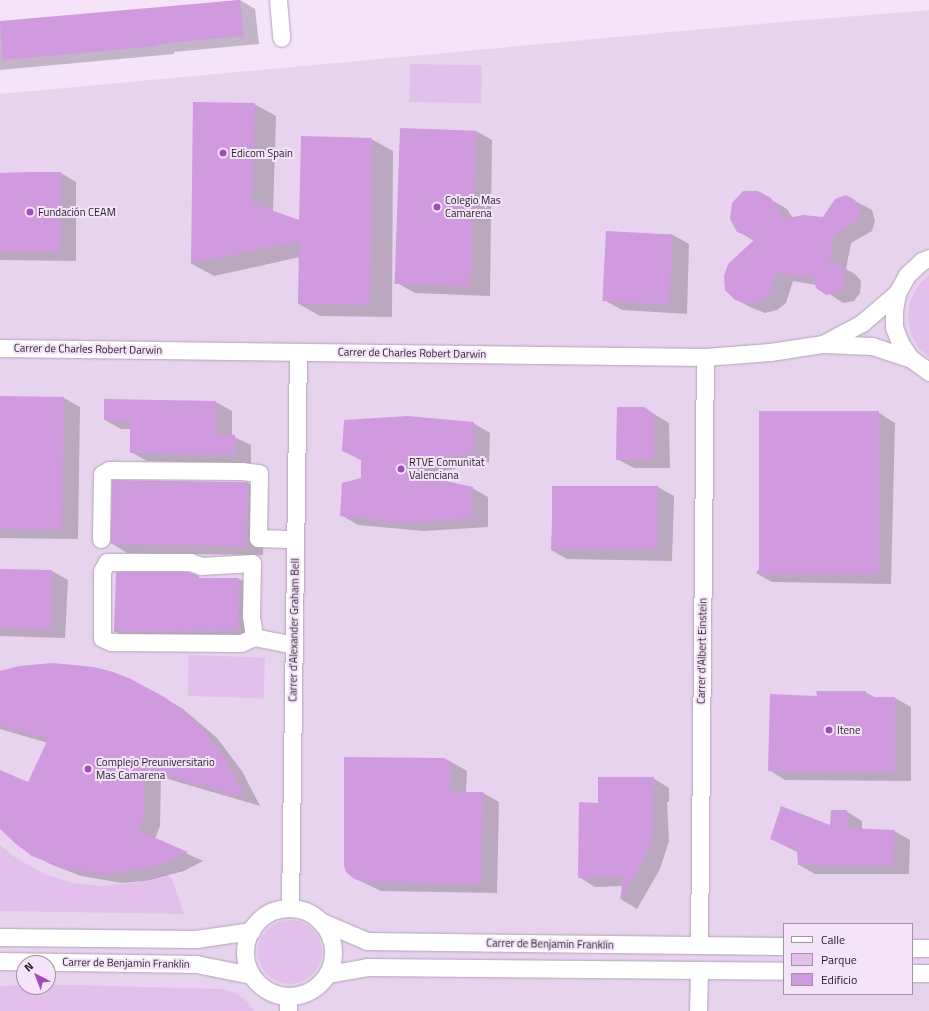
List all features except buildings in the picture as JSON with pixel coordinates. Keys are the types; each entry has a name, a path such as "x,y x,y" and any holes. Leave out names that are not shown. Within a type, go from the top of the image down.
{"street":[{"path":"278,0 281,38"},
{"path":"929,258 922,261 907,275 897,292 894,310 894,327 900,344 910,358 929,372"},
{"name":"Carrer de Charles Robert Darwin","path":"823,344 862,324 897,292"},
{"name":"Carrer de Charles Robert Darwin","path":"0,348 705,358 770,352 823,344 872,346 910,358"},
{"name":"Carrer d'Alexander Graham Bell","path":"290,908 298,352"},
{"name":"Carrer d'Albert Einstein","path":"699,945 705,358"},
{"path":"101,539 102,474 109,470 242,471 259,473 258,538 295,539"},
{"path":"254,637 251,616 252,563 201,566 190,562 107,562 102,570 102,638 111,642 241,643 254,637 294,645"},
{"path":"290,908 312,914 320,921 329,932 333,946 333,960 328,974 321,983 288,1004 261,986 252,975 247,964 245,953 251,931 258,921 267,914 290,908"},
{"name":"Carrer de Benjamin Franklin","path":"320,921 367,941 783,946"},
{"path":"0,937 196,940 251,931"},
{"path":"913,948 929,948"},
{"name":"Carrer de Benjamin Franklin","path":"0,961 196,964 252,975"},
{"path":"328,974 367,967 783,971"},
{"path":"698,1011 699,970"},
{"path":"913,973 929,973"}],"shaded area":[{"path":"929,10 929,1011 0,1011 0,94 736,26"}],"green space":[{"path":"410,64 482,65 481,103 409,102"},
{"path":"929,275 929,357 919,349 911,334 908,318 910,301 918,286"},
{"path":"189,655 265,658 264,699 188,696"},
{"path":"0,845 13,856 44,874 72,883 102,886 141,882 166,874 172,879 184,914 0,911"},
{"path":"290,920 302,922 313,929 320,940 322,952 320,964 313,975 302,982 290,984 278,982 267,975 260,964 258,952 260,940 267,929 278,922"},
{"path":"16,985 16,995 56,995 56,985 222,989 236,993 248,1002 254,1011 0,1011 0,986"}],"place":[{"name":"Edicom Spain","path":"223,153"},
{"name":"Colegio Mas Camarena","path":"437,207"},
{"name":"Fundación CEAM","path":"30,212"},
{"name":"RTVE Comunitat Valenciana","path":"401,469"},
{"name":"Itene","path":"829,730"},
{"name":"Complejo Preuniversitario Mas Camarena","path":"88,769"}]}
